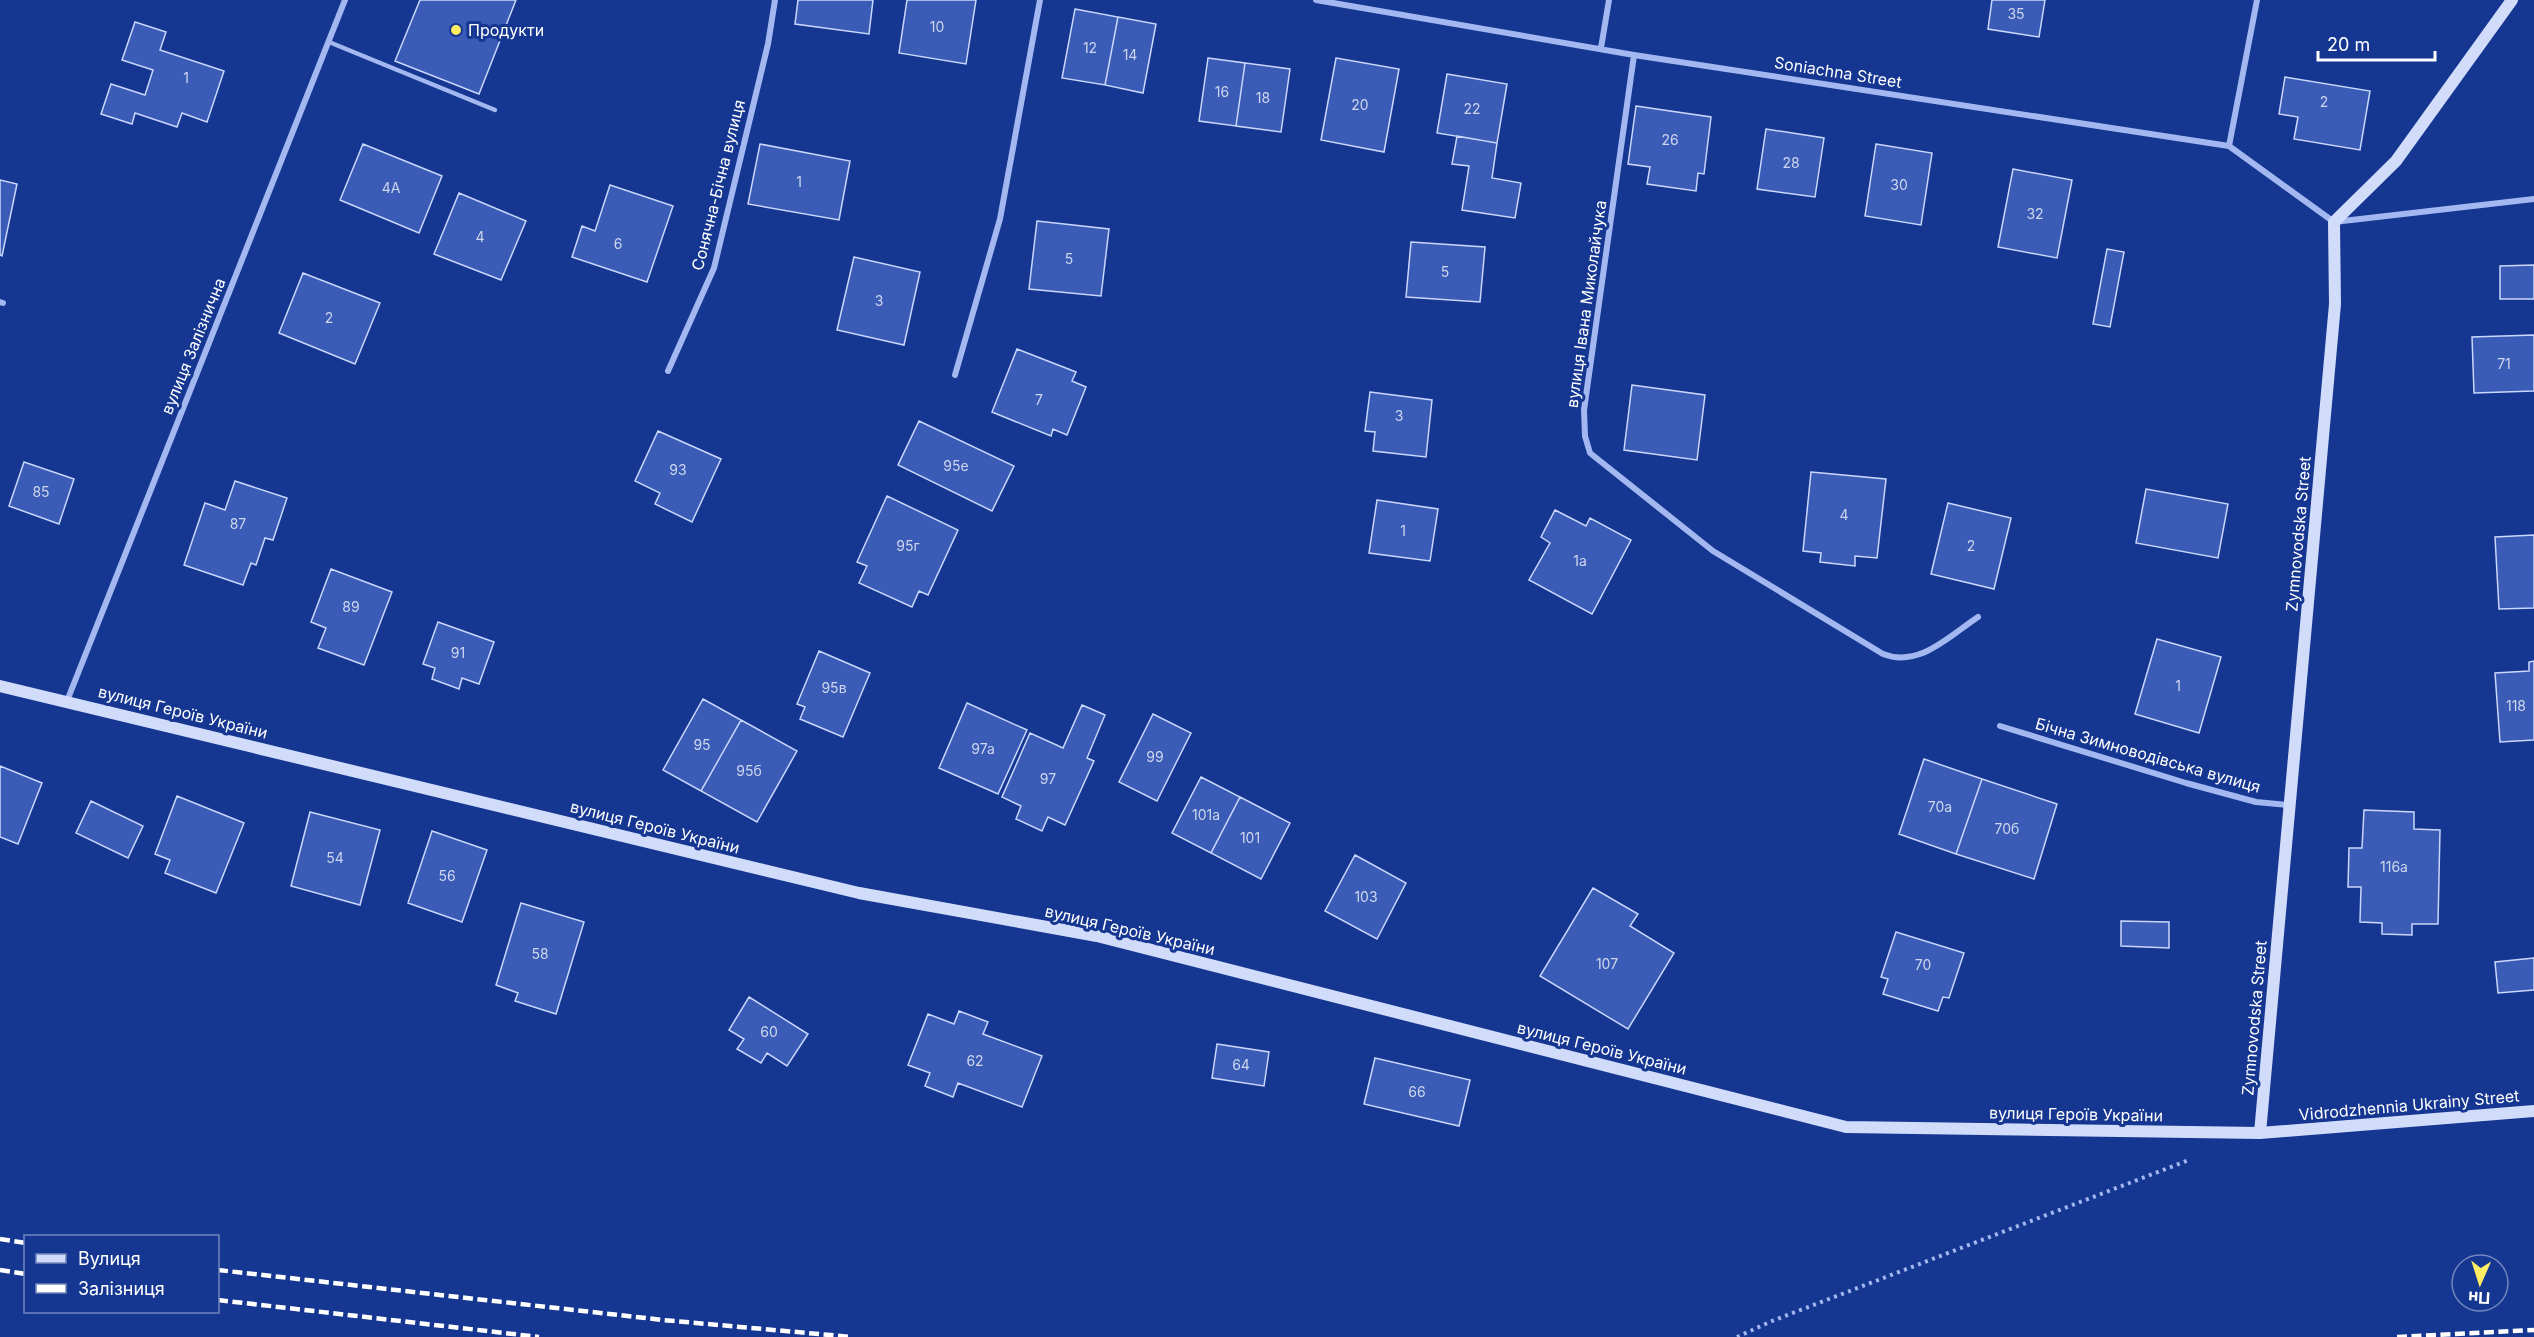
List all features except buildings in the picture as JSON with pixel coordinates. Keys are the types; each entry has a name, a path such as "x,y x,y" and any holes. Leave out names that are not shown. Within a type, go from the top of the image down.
{"street":[{"name":"вулиця Залізнична","path":"67,701 345,0"},
{"name":"Сонячна-Бічна вулиця","path":"668,371 714,267 765,55 775,0"},
{"path":"955,375 1000,219 1040,0"},
{"name":"Soniachna Street","path":"1316,0 1634,55 2229,146 2334,222"},
{"path":"1601,48 1609,0"},
{"path":"2229,146 2257,0"},
{"path":"2334,222 2396,161 2512,0"},
{"name":"вулиця Івана Миколайчука","path":"1634,55 1584,410 1585,436 1590,453 1713,551 1883,654 1898,660 1917,657 1978,617"},
{"path":"2334,222 2534,199"},
{"name":"Zymnovodska Street","path":"2260,1133 2335,304 2334,222"},
{"name":"вулиця Героїв України","path":"0,686 859,893 1097,936 1846,1127 2260,1133 2287,1131"},
{"name":"Бічна Зимноводівська вулиця","path":"2000,726 2186,783 2256,802 2290,805"},
{"name":"Vidrodzhennia Ukrainy Street","path":"2287,1131 2534,1111"}],"lane":[{"path":"328,42 495,110"}],"path":[{"path":"1737,1337 1806,1308 2194,1158"}],"railway":[{"path":"0,1239 24,1243"},
{"path":"0,1270 24,1274"},
{"path":"219,1270 663,1320 852,1337"},
{"path":"219,1300 539,1337"},
{"path":"2397,1337 2534,1330"}],"place":[{"name":"Продукти","path":"456,30"}]}
